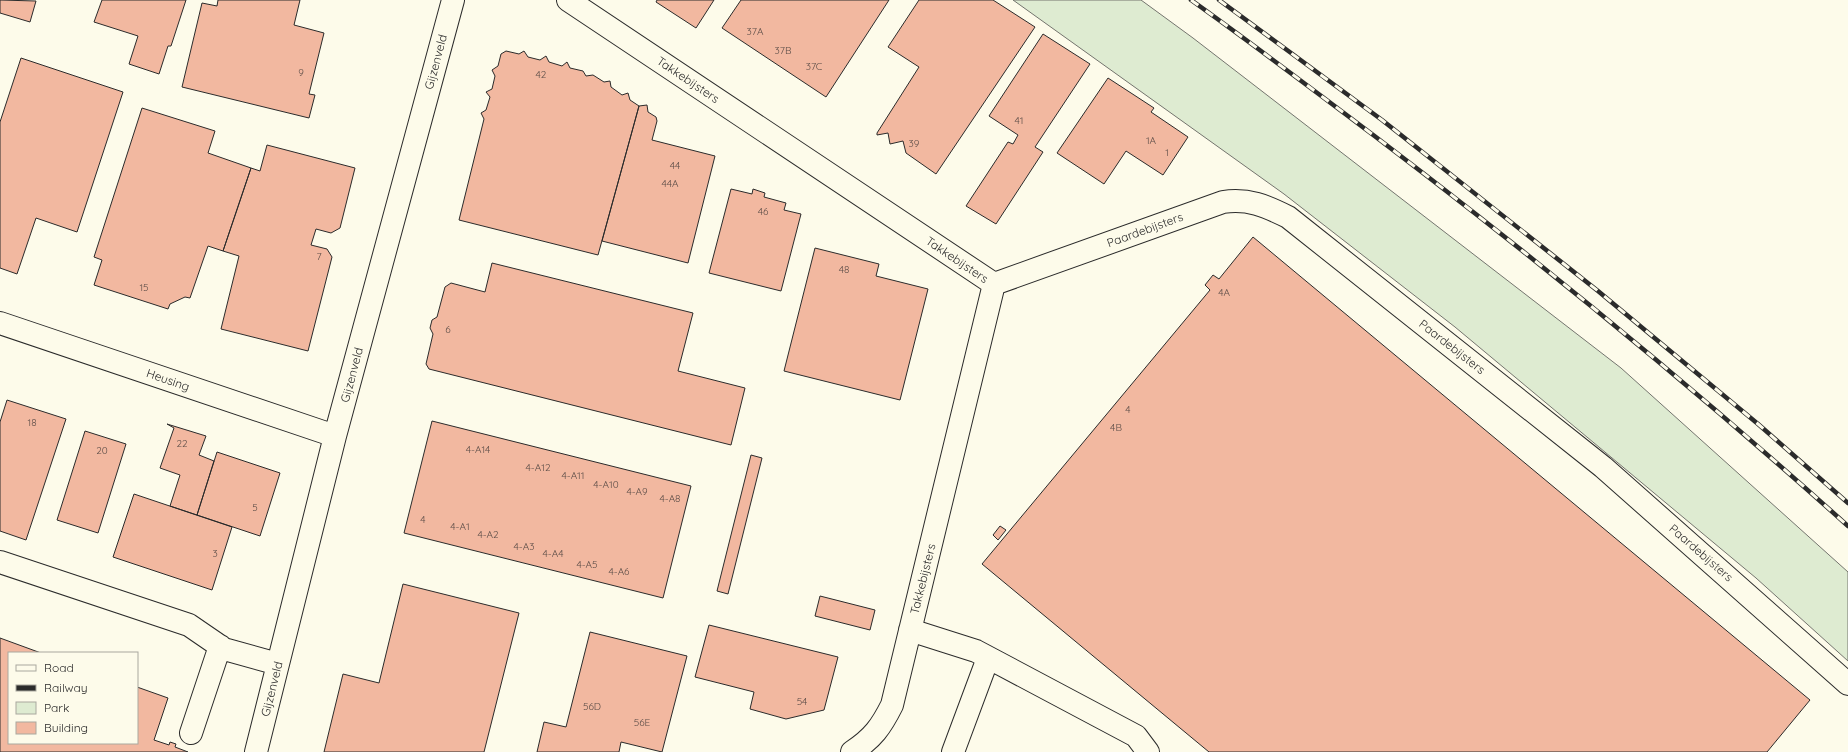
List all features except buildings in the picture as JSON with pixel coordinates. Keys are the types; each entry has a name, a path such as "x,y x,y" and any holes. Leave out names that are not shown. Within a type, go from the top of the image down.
{"street":[{"name":"Gijzenveld","path":"256,752 335,436 453,0"},
{"name":"Takkebijsters","path":"568,0 994,284 892,705 882,725 869,740 852,752"},
{"name":"Paardebijsters","path":"994,284 1223,202 1237,200 1252,202 1270,208 1288,217 1603,467 1848,684"},
{"name":"Heusing","path":"0,324 335,436"},
{"path":"0,562 189,625 224,649 278,664"},
{"path":"910,630 976,651 1136,736 1148,752"},
{"path":"191,734 220,646"},
{"path":"952,752 988,658"}],"green space":[{"path":"1013,0 1141,0 1193,38 1621,368 1848,572 1848,661 1756,578 1455,327 1284,194"}],"railway":[{"path":"1191,0 1392,149 1525,253 1721,414 1848,526"},
{"path":"1219,0 1382,120 1598,291 1758,424 1848,503"}]}
